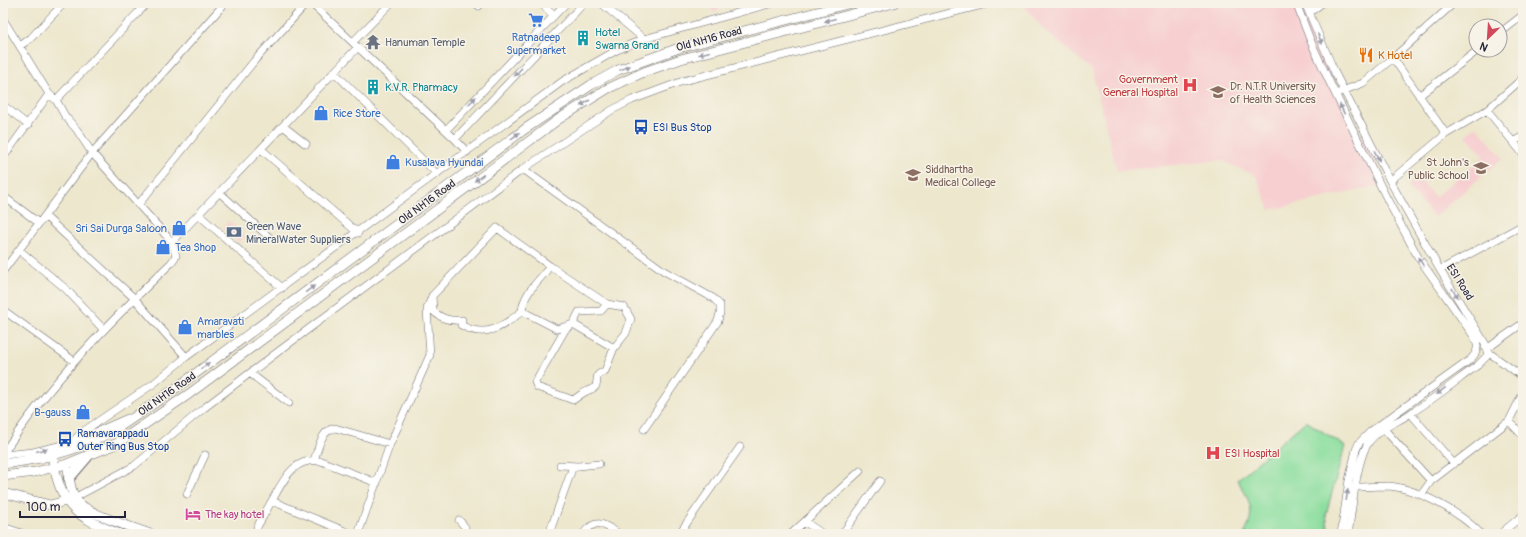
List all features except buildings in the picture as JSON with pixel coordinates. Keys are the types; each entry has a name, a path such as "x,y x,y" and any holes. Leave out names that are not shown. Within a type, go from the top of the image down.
{"highway":[{"path":"70,478 87,457"}],"main road":[{"name":"Old NH16 Road","path":"3,464 26,461 64,452 95,440 141,412 172,391 525,129 591,85 618,70 679,48 851,3"},
{"name":"Old NH16 Road","path":"3,476 35,472 67,464 116,444 189,394 559,118 607,89 644,72 681,59 894,3"},
{"path":"64,452 75,498 79,504 97,514 151,534"},
{"path":"51,455 66,501 80,516 120,534"},
{"path":"3,492 50,506 66,501"},
{"path":"3,528 22,534"}],"street":[{"path":"20,46 31,38 64,3"},
{"path":"56,100 147,3"},
{"path":"3,271 92,153 225,3"},
{"path":"138,205 255,60 307,3"},
{"path":"311,3 446,130 467,152"},
{"path":"172,242 334,72 391,3"},
{"path":"541,3 554,16"},
{"path":"446,130 566,3"},
{"path":"455,139 584,3"},
{"path":"602,3 644,39"},
{"path":"70,443 74,438 153,384 186,357 358,233 563,81 611,53 644,39 773,3"},
{"path":"66,501 75,498 134,466 204,408 523,169 612,110 656,91 706,75 990,3"},
{"name":"ESI Road","path":"1296,3 1311,42 1335,94 1387,199 1418,257 1473,335 1478,346"},
{"name":"ESI Road","path":"1306,3 1309,13 1344,90 1390,181 1440,270 1488,350"},
{"path":"1309,13 1322,3"},
{"path":"1335,94 1363,83 1454,3"},
{"path":"1508,26 1523,15"},
{"path":"3,19 49,94 56,100 65,116 77,130 92,153 172,242 176,256 171,263 103,329 74,361 15,435 3,455"},
{"path":"1393,58 1446,134"},
{"path":"1419,96 1468,58"},
{"path":"334,72 438,174"},
{"path":"1390,181 1446,134 1487,110 1523,78"},
{"path":"3,158 49,94"},
{"path":"3,105 28,125"},
{"path":"1487,110 1523,154"},
{"path":"283,126 306,144"},
{"path":"1513,142 1523,136"},
{"path":"261,149 358,233"},
{"path":"523,169 664,271 696,287 713,298 720,305 718,322 644,429"},
{"path":"220,193 270,238"},
{"path":"3,196 39,223"},
{"path":"199,215 282,288"},
{"path":"39,223 46,217 134,298 186,357"},
{"path":"1440,270 1523,225"},
{"path":"358,534 390,444 430,355 427,309 432,296 497,228 607,304 624,307 631,319 626,334 614,348 605,371 600,372 596,378 597,384 593,389 573,400 537,387 535,382 565,330 573,324 579,312 602,311 607,304"},
{"path":"19,250 66,289 103,329"},
{"path":"432,296 433,310 441,318 462,320 461,325 480,332 500,328 522,311 523,301 532,286 542,277 550,266"},
{"path":"3,310 74,361"},
{"path":"522,311 558,329 573,324 614,348"},
{"path":"1348,534 1355,487 1366,445 1384,429 1411,414 1478,365 1486,356 1488,350 1523,323"},
{"path":"1340,534 1349,480 1359,444 1375,428 1470,360 1477,352 1478,346 1488,350 1523,377"},
{"path":"251,374 289,403"},
{"path":"1421,495 1431,481 1510,421 1523,393"},
{"path":"3,455 33,452 70,443 141,412"},
{"path":"1411,414 1454,464"},
{"path":"1510,421 1523,436"},
{"path":"314,460 324,434 328,429 335,428 390,444"},
{"path":"1384,429 1431,481"},
{"path":"679,534 740,447"},
{"path":"187,494 205,456"},
{"path":"256,534 257,528 287,475 293,468 301,463 314,460 332,464 377,483"},
{"path":"560,465 578,466 599,464"},
{"path":"549,534 569,475 572,470 578,466"},
{"path":"791,534 860,471"},
{"path":"842,534 880,481"},
{"path":"1355,487 1390,486 1421,495 1469,522 1481,534"},
{"path":"272,501 352,534"},
{"path":"1500,534 1523,515"},
{"path":"459,520 465,526"},
{"path":"805,522 823,534"},
{"path":"583,534 591,524 596,523 602,524 619,534"}],"shaded area":[{"path":"707,3 727,3 714,13"},
{"name":"Dr. N.T.R University of Health Sciences","path":"1022,3 1299,3 1314,39 1350,115 1387,184 1270,210 1256,176 1221,160 1117,171 1092,70 1043,29"},
{"name":"St John's Public School","path":"1476,126 1503,158 1434,217 1407,186 1418,177 1435,197 1484,156 1466,135"},
{"name":"Green Wave MineralWater Suppliers","path":"229,221 245,236 239,243 223,228"}],"green space":[{"path":"1306,421 1345,446 1326,514 1329,534 1244,534 1248,527 1251,513 1248,499 1237,480"}],"place":[{"name":"Ratnadeep Supermarket","path":"536,20"},
{"name":"Hotel Swarna Grand","path":"583,38"},
{"name":"Hanuman Temple","path":"373,42"},
{"name":"K Hotel","path":"1366,55"},
{"name":"Government General Hospital","path":"1190,85"},
{"name":"K.V.R. Pharmacy","path":"373,87"},
{"name":"Dr. N.T.R University of Health Sciences","path":"1218,92"},
{"name":"Rice Store","path":"321,113"},
{"name":"ESI Bus Stop","path":"641,127"},
{"name":"Kusalava Hyundai","path":"393,162"},
{"name":"St John's Public School","path":"1481,168"},
{"name":"Siddhartha Medical College","path":"913,175"},
{"name":"Sri Sai Durga Saloon","path":"179,228"},
{"name":"Green Wave MineralWater Suppliers","path":"234,232"},
{"name":"Tea Shop","path":"163,247"},
{"name":"Amaravati marbles","path":"185,327"},
{"name":"B-gauss","path":"83,412"},
{"name":"Ramavarappadu Outer Ring Bus Stop","path":"65,439"},
{"name":"ESI Hospital","path":"1213,453"},
{"name":"The kay hotel","path":"193,514"}]}
